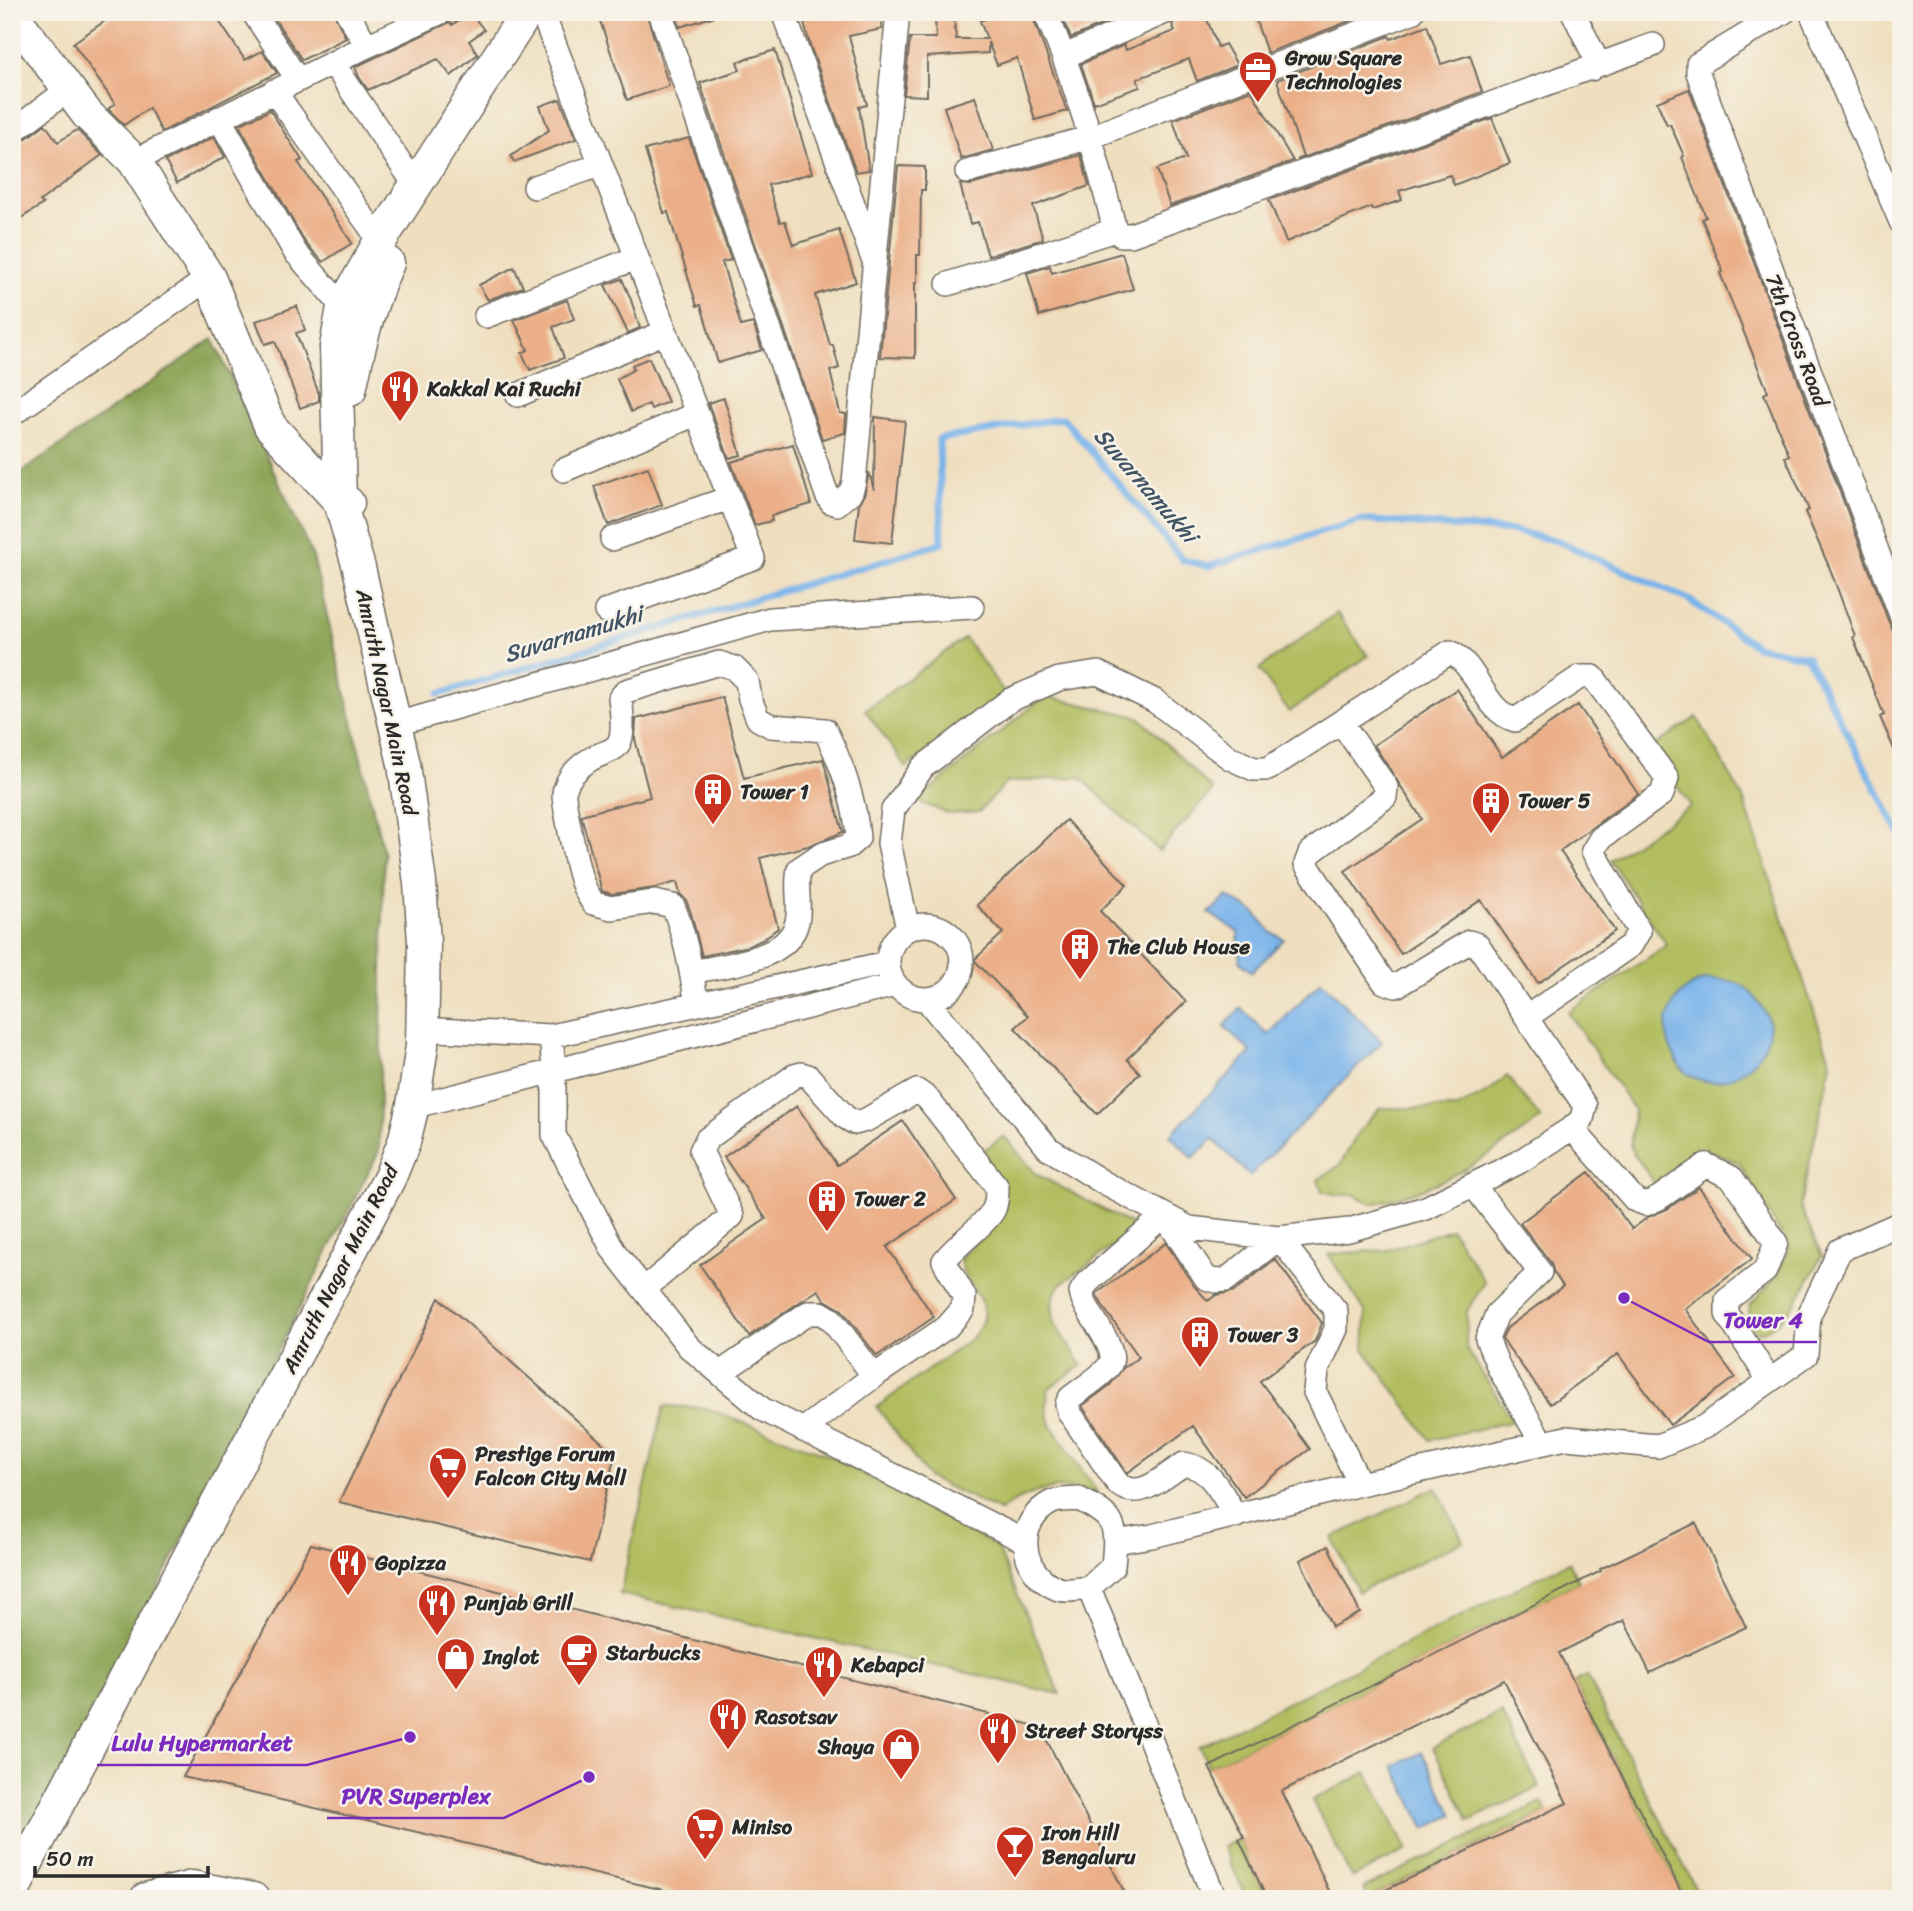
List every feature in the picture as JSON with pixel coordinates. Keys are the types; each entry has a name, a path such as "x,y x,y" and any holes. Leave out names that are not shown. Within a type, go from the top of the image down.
{"main road":[{"name":"Amruth Nagar Main Road","path":"12,1895 34,1848 390,1177 404,1142 422,1046 424,942 413,825 404,764 359,568 350,504 336,347 343,307 380,241 539,13"},
{"name":"Amruth Nagar Main Road","path":"29,1899 416,1146 427,1102 437,1030 438,953 424,823 407,721 375,562 350,504 352,461 349,395 360,339 374,294 388,263 450,156 539,13"},
{"path":"18,32 69,89 87,114 134,161 209,278 270,426 350,504"},
{"path":"146,1899 192,1886 253,1899"}],"street":[{"path":"253,12 298,80"},
{"path":"348,12 367,46"},
{"path":"134,161 332,62 441,12"},
{"path":"660,12 827,495 831,502 837,504 851,492 854,482 898,12"},
{"path":"783,12 874,262"},
{"path":"1045,12 1065,56 1091,137 1115,230 1121,235 1131,235 1653,45"},
{"path":"1065,56 1165,12"},
{"path":"967,172 1091,137 1412,12"},
{"path":"1574,12 1595,57 1591,69"},
{"name":"7th Cross Road","path":"1784,12 1698,64 1700,83 1901,615"},
{"path":"1811,12 1901,222"},
{"path":"539,13 753,558 606,611"},
{"path":"332,62 416,186"},
{"path":"12,132 69,89"},
{"path":"274,91 380,241"},
{"path":"219,118 295,252 343,307"},
{"path":"535,187 600,165"},
{"path":"948,284 1115,230"},
{"path":"486,316 636,258"},
{"path":"12,414 209,278"},
{"path":"518,395 665,332"},
{"path":"564,470 696,414"},
{"path":"612,539 729,498"},
{"path":"407,721 770,619 972,607"},
{"path":"908,929 889,843 893,810 923,767 1010,700 1059,678 1098,673 1155,701 1230,758 1254,769 1268,769 1450,652 1461,658 1502,716 1515,720 1580,677 1593,677 1667,778 1662,794 1601,838 1592,850 1639,931 1631,945 1527,1017"},
{"path":"691,972 755,958 782,948 793,934 797,923 799,869 820,855 849,846 859,838 857,822 835,750 825,730 771,726 758,719 750,699 747,681 734,668 719,663 626,691 620,698 624,727 622,739 610,752 591,760 571,775 564,793 582,882 593,903 611,908 654,902 673,906 681,926 697,1004"},
{"path":"926,999 1048,1148 1189,1228 1279,1238 1362,1226 1426,1208 1518,1162 1572,1128 1582,1119 1585,1106 1478,945 1469,942 1396,986 1384,982 1306,864 1310,852 1385,797 1386,787 1340,722"},
{"path":"857,822 892,816"},
{"path":"928,925 938,927 947,932 960,949 962,959 958,980 944,995 926,999 909,996 891,974 892,943 908,929 928,925"},
{"path":"437,1030 551,1036 697,1004 891,974"},
{"path":"427,1102 891,974"},
{"path":"551,1036 554,1135 613,1250 690,1347 762,1409 1024,1541"},
{"path":"644,1289 732,1216 701,1151 708,1139 794,1076 808,1076 845,1116 855,1123 866,1120 917,1091 927,1098 997,1187 993,1212 953,1248 944,1261 964,1296 963,1309 947,1327 874,1376 803,1430"},
{"path":"1572,1128 1634,1200 1646,1204 1659,1198 1706,1164 1732,1178 1776,1243 1765,1270 1727,1300 1727,1314 1769,1380"},
{"path":"1473,1185 1540,1272 1497,1314 1486,1339 1499,1368 1542,1443"},
{"path":"1164,1215 1206,1278 1215,1281 1226,1279 1279,1238"},
{"path":"1164,1215 1087,1283 1081,1292 1083,1303 1110,1347 1113,1357 1110,1366 1070,1398 1067,1405 1118,1485 1134,1492 1146,1489 1184,1464 1198,1466 1209,1474 1236,1516"},
{"path":"1115,1542 1566,1438 1658,1446 1704,1427 1806,1355 1809,1315 1840,1250 1901,1223"},
{"path":"1279,1238 1336,1311 1336,1329 1317,1370 1315,1392 1360,1484"},
{"path":"720,1373 808,1313 821,1313 831,1320 874,1376"},
{"path":"1079,1499 1102,1510 1116,1532 1113,1566 1089,1588 1058,1590 1033,1571 1024,1541 1033,1517 1053,1501 1079,1499"},
{"path":"1089,1588 1215,1899"}],"green space":[{"path":"213,339 313,557 384,855 379,1151 12,1876 12,479"},
{"path":"1337,613 1368,656 1289,712 1259,669"},
{"path":"965,638 1006,695 906,767 865,710"},
{"path":"1045,696 1139,717 1213,790 1159,851 1080,777 1007,782 979,812 949,814 916,801"},
{"path":"1697,717 1743,798 1831,1063 1800,1206 1822,1256 1789,1311 1780,1321 1758,1333 1747,1321 1751,1304 1777,1276 1789,1248 1739,1163 1706,1149 1655,1184 1630,1148 1634,1110 1568,1012 1667,945 1610,860 1691,806 1651,748"},
{"path":"1507,1076 1541,1119 1482,1159 1420,1190 1372,1204 1355,1195 1322,1191 1318,1180 1340,1165 1359,1131 1380,1108 1457,1108 1488,1092"},
{"path":"1004,1136 1036,1174 1138,1228 1061,1284 1052,1303 1054,1323 1082,1365 1049,1388 1049,1418 1052,1427 1098,1493 1072,1488 1047,1490 1023,1497 1000,1511 929,1478 877,1407 972,1338 981,1326 983,1305 963,1270 960,1259 993,1222 980,1153"},
{"path":"1451,1229 1485,1282 1467,1311 1466,1348 1513,1421 1430,1440 1364,1349 1366,1313 1328,1254 1388,1250"},
{"path":"664,1406 705,1408 828,1455 997,1547 1060,1694 620,1594"},
{"path":"1436,1487 1463,1541 1358,1592 1332,1538"},
{"path":"1569,1562 1579,1582 1209,1767 1199,1747"},
{"path":"1587,1676 1701,1899 1685,1899 1574,1682"},
{"path":"1502,1713 1539,1787 1469,1821 1433,1747"},
{"path":"1367,1772 1407,1850 1352,1878 1312,1800"},
{"path":"1542,1802 1547,1812 1368,1898 1364,1888"},
{"path":"1239,1839 1267,1899 1247,1899 1223,1847"}],"water":[{"path":"1227,896 1254,912 1271,932 1284,939 1252,972 1240,962 1238,932 1209,913"},
{"path":"1706,979 1730,981 1743,986 1759,1003 1769,1025 1765,1045 1759,1055 1744,1070 1725,1080 1705,1081 1683,1071 1669,1043 1667,1031 1671,1009 1685,991"},
{"path":"1321,981 1382,1042 1250,1176 1213,1139 1193,1158 1170,1135 1251,1052 1224,1026 1241,1008 1268,1035"},
{"path":"1422,1752 1453,1815 1425,1829 1394,1766"}],"building":[{"path":"118,12 213,12 245,60 262,51 277,73 162,132 149,108 124,125 108,109 115,104 73,43"},
{"path":"270,12 333,12 346,38 302,60"},
{"path":"470,12 484,30 469,41 478,54 451,76 438,59 368,90 359,77 355,67 450,22 452,25"},
{"path":"597,12 646,12 669,86 627,100"},
{"path":"675,12 714,12 715,16 680,27"},
{"path":"801,12 881,12 882,29 849,36 867,105 859,107 869,170 856,172 810,45"},
{"path":"1003,12 1031,12 1067,111 1035,120 1017,58 997,65 988,42 988,53 927,57 927,96 904,95 910,38 936,38 935,18 954,17 956,39 987,39 980,21"},
{"path":"1060,12 1112,12 1115,19 1071,38"},
{"path":"1179,12 1204,12 1218,47 1225,44 1237,65 1197,81 1189,59 1137,79 1140,87 1094,103 1081,64 1124,45 1126,50 1175,31 1172,24 1177,20"},
{"path":"1271,12 1373,12 1267,53 1255,18"},
{"path":"1427,25 1441,64 1470,55 1482,92 1297,160 1303,157 1277,80 1389,36 1391,39"},
{"path":"775,50 812,173 768,185 780,222 785,221 793,245 839,230 856,282 815,295 839,368 830,371 840,413 846,414 845,433 822,439 700,83 740,70 737,62"},
{"path":"1689,89 1888,620 1901,646 1901,765 1880,717 1884,715 1830,569 1805,512 1809,510 1785,457 1789,455 1764,394 1768,392 1720,273 1723,272 1702,219 1706,217 1682,157 1684,156 1657,102"},
{"path":"1251,90 1293,161 1170,206 1157,169 1186,159 1173,120"},
{"path":"975,97 993,150 961,159 944,107"},
{"path":"560,99 576,139 514,162 511,156 549,130 540,106"},
{"path":"270,110 302,160 298,162 352,243 323,262 306,244 239,125"},
{"path":"1492,118 1510,163 1454,185 1450,175 1399,191 1402,200 1372,210 1371,207 1286,242 1269,200"},
{"path":"45,124 58,142 77,130 102,155 40,201 43,204 12,224 12,146"},
{"path":"214,137 225,157 177,183 165,161"},
{"path":"689,138 731,260 722,262 741,326 753,323 762,350 718,363 701,305 697,306 668,212 664,213 645,150"},
{"path":"1081,155 1089,186 1033,206 1043,239 988,256 978,222 970,224 960,184 971,185"},
{"path":"898,166 925,167 925,190 921,190 920,255 917,255 915,283 915,358 880,357"},
{"path":"1122,253 1133,289 1039,316 1027,273 1050,266 1052,273"},
{"path":"514,267 523,287 488,300 479,285"},
{"path":"622,279 640,328 628,333 605,285"},
{"path":"567,300 574,319 553,327 564,358 530,370 522,353 528,350 514,320"},
{"path":"297,306 305,330 296,333 319,394 319,401 300,408 275,341 265,344 256,321"},
{"path":"649,358 668,402 651,409 649,404 631,412 617,379 634,369 632,365"},
{"path":"724,398 741,455 729,458 708,403"},
{"path":"875,417 905,421 892,543 855,539 859,504 864,496 869,472 874,490"},
{"path":"793,444 811,504 771,516 772,521 755,525 731,462"},
{"path":"648,467 662,505 608,525 594,486"},
{"name":"Tower 5","path":"1457,689 1502,757 1578,705 1638,794 1560,851 1615,931 1538,983 1481,900 1401,954 1345,871 1422,819 1374,745"},
{"name":"Tower 1","path":"722,697 744,778 823,759 843,832 808,846 760,858 778,928 749,946 702,956 691,913 686,900 680,894 677,882 612,894 602,891 581,815 650,797 635,739 636,719"},
{"name":"The Club House","path":"1066,820 1127,885 1100,911 1186,1002 1127,1059 1140,1073 1097,1114 1015,1028 1028,1016 974,960 1003,933 977,905"},
{"name":"Tower 2","path":"797,1106 837,1165 903,1121 956,1200 887,1247 934,1317 877,1356 842,1310 825,1300 818,1290 749,1336 700,1265 766,1219 724,1157"},
{"path":"1589,1172 1632,1229 1699,1187 1752,1259 1685,1309 1735,1377 1670,1425 1618,1354 1550,1404 1502,1339 1507,1328 1563,1286 1551,1263 1520,1223"},
{"name":"Tower 3","path":"1166,1243 1194,1286 1208,1301 1216,1295 1235,1291 1275,1259 1322,1323 1315,1341 1260,1381 1310,1449 1244,1497 1193,1426 1127,1473 1082,1406 1110,1385 1123,1368 1139,1357 1096,1294"},
{"path":"439,1298 615,1454 590,1562 339,1502"},
{"path":"1696,1523 1746,1627 1650,1673 1624,1620 1559,1653 1685,1899 1367,1899 1567,1803 1504,1680 1282,1791 1333,1899 1267,1899 1239,1839 1244,1837 1209,1767"},
{"path":"311,1544 1040,1727 1128,1899 702,1899 183,1777"},
{"path":"1328,1546 1360,1613 1332,1627 1300,1560"}],"waterway":[{"name":"Suvarnamukhi","path":"439,694 942,543 939,439 1063,418 1183,560 1208,566 1362,520 1514,531 1558,541 1689,600 1756,646 1807,657 1901,836"}],"place":[{"name":"Grow Square Technologies","path":"1258,104"},
{"name":"Kakkal Kai Ruchi","path":"400,423"},
{"name":"Tower 1","path":"713,826"},
{"name":"Tower 5","path":"1491,835"},
{"name":"The Club House","path":"1080,981"},
{"name":"Tower 2","path":"827,1233"},
{"name":"Tower 4","path":"1624,1298"},
{"name":"Tower 3","path":"1200,1369"},
{"name":"Prestige Forum Falcon City Mall","path":"448,1500"},
{"name":"Gopizza","path":"348,1597"},
{"name":"Punjab Grill","path":"437,1637"},
{"name":"Starbucks","path":"579,1687"},
{"name":"Inglot","path":"456,1691"},
{"name":"Kebapci","path":"824,1699"},
{"name":"Lulu Hypermarket","path":"410,1737"},
{"name":"Rasotsav","path":"728,1751"},
{"name":"Street Storyss","path":"998,1765"},
{"name":"PVR Superplex","path":"589,1777"},
{"name":"Shaya","path":"901,1781"},
{"name":"Miniso","path":"705,1861"},
{"name":"Iron Hill Bengaluru","path":"1015,1879"}]}
